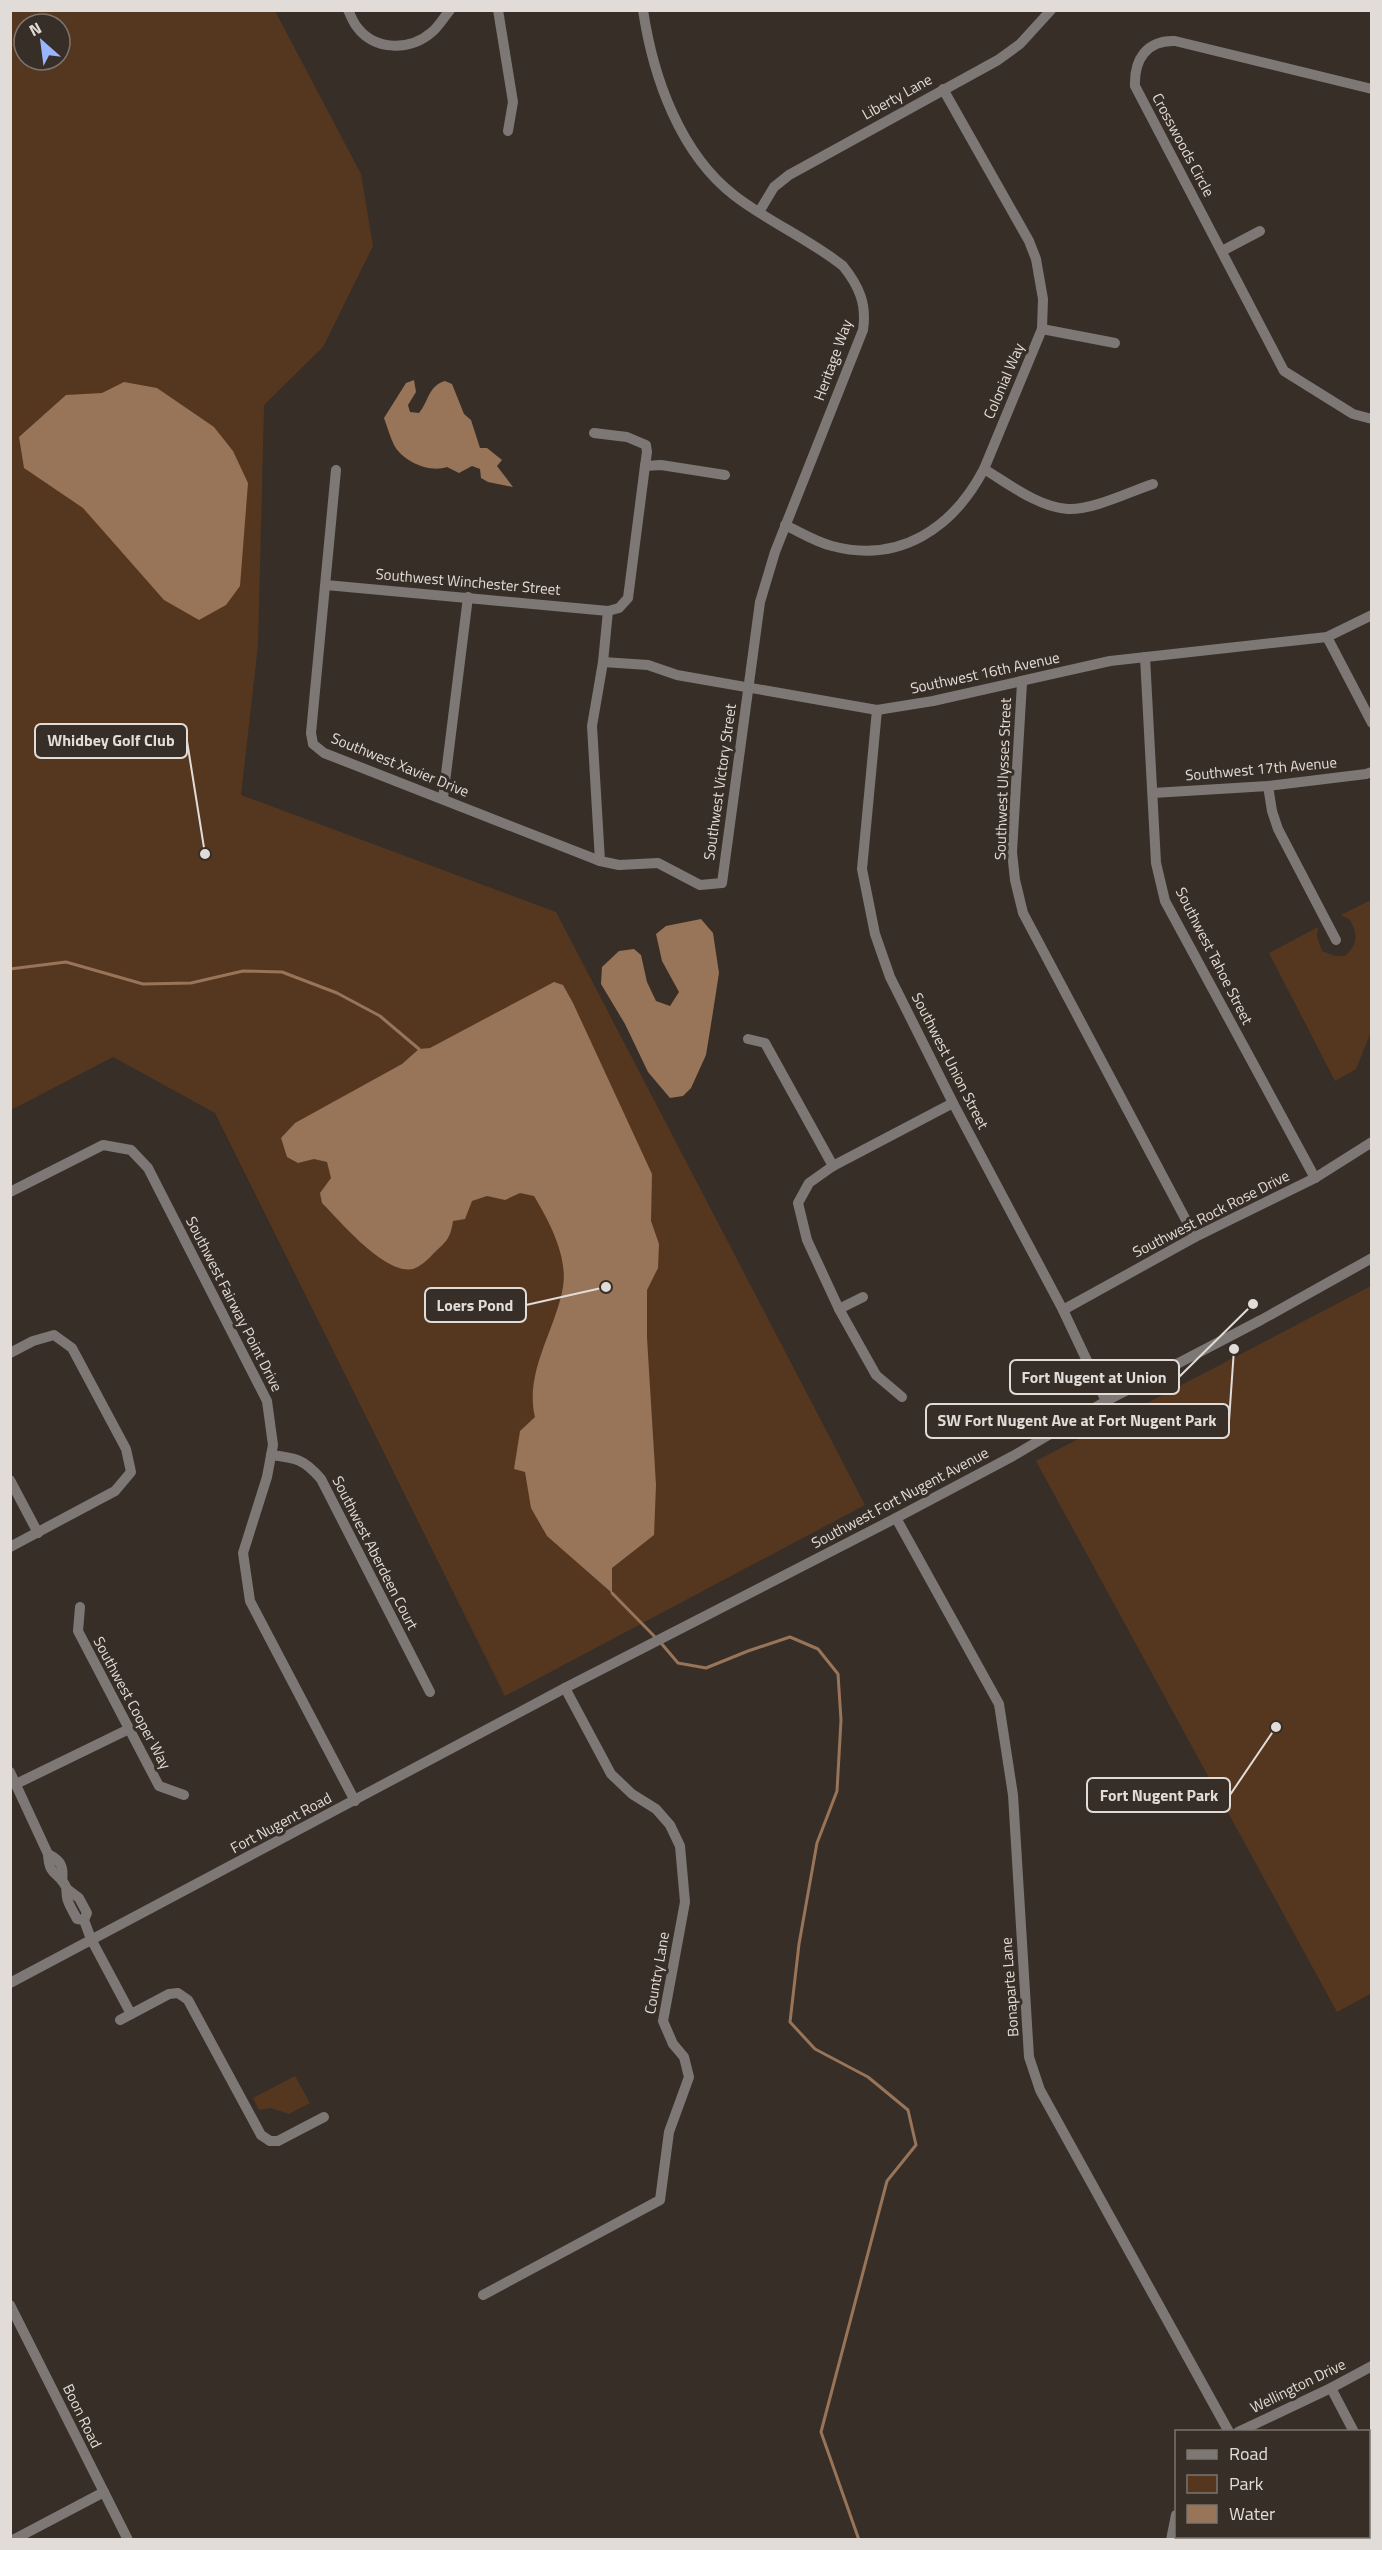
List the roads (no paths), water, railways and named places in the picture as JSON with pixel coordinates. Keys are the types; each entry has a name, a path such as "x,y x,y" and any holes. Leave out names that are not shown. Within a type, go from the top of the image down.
{"street":[{"path":"348,10 357,27 371,40 394,47 412,44 432,32 450,10"},
{"path":"498,10 513,102 508,131"},
{"name":"Heritage Way","path":"643,10 647,40 657,74 673,113 693,149 717,180 735,196 843,266 863,298 863,330 785,525"},
{"name":"Liberty Lane","path":"759,212 774,188 801,166 998,60 1040,26 1051,10"},
{"name":"Crosswoods Circle","path":"1371,89 1163,40 1146,48 1137,63 1135,86 1284,371 1353,414 1371,419"},
{"name":"Colonial Way","path":"785,525 832,546 871,551 898,548 924,536 950,517 974,489 984,469 1042,329 1043,299 1036,259 1029,241 944,89"},
{"path":"1222,251 1260,231"},
{"path":"1042,329 1115,343"},
{"path":"594,433 627,437 646,445 647,452 628,598 619,608 608,610 603,662 592,726 600,861"},
{"path":"645,466 661,465 725,475"},
{"path":"984,469 1043,503 1069,509 1103,502 1153,484"},
{"name":"Southwest Xavier Drive","path":"336,470 311,733 313,744 324,753 600,861"},
{"name":"Southwest Victory Street","path":"600,861 619,865 658,863 700,885 722,883 760,602 785,525"},
{"name":"Southwest Winchester Street","path":"326,585 608,610"},
{"path":"443,798 468,597"},
{"name":"Southwest 16th Avenue","path":"603,662 648,665 677,675 877,710 933,701 1110,661 1328,638 1371,615"},
{"path":"1328,638 1371,723"},
{"name":"Southwest Tahoe Street","path":"1145,657 1156,862 1165,901 1315,1178"},
{"name":"Southwest Ulysses Street","path":"1022,682 1012,852 1015,879 1023,913 1195,1237"},
{"name":"Southwest Union Street","path":"877,710 862,869 875,934 890,977 953,1103 1063,1310 1106,1401"},
{"name":"Southwest 17th Avenue","path":"1153,793 1268,786 1371,772"},
{"path":"1268,786 1278,829 1336,940"},
{"path":"748,1039 765,1043 833,1166"},
{"path":"902,1397 876,1376 839,1309 807,1240 798,1203 809,1184 833,1166 953,1103"},
{"name":"Southwest Rock Rose Drive","path":"1063,1310 1195,1237 1315,1178 1371,1142"},
{"name":"Southwest Fairway Point Drive","path":"10,1192 103,1145 131,1150 148,1168 267,1401 273,1445 267,1477 243,1553 250,1601 355,1801"},
{"name":"Southwest Fort Nugent Avenue","path":"565,1688 896,1518 1012,1456 1106,1401 1261,1320 1371,1258"},
{"path":"839,1309 862,1297"},
{"path":"10,1353 33,1341 54,1335 72,1348 126,1449 131,1472 115,1491 10,1547"},
{"name":"Southwest Aberdeen Court","path":"271,1455 298,1459 310,1466 321,1479 430,1692"},
{"path":"10,1480 38,1533"},
{"name":"Bonaparte Lane","path":"896,1518 999,1704 1013,1795 1029,2057 1040,2090 1227,2430"},
{"name":"Southwest Cooper Way","path":"80,1607 78,1631 159,1786 184,1795"},
{"name":"Fort Nugent Road","path":"10,1983 565,1688"},
{"name":"Country Lane","path":"483,2295 660,2200 669,2132 689,2077 684,2056 673,2044 663,2021 685,1902 680,1846 670,1824 656,1809 632,1794 611,1774 565,1688"},
{"path":"16,1784 129,1729"},
{"path":"10,1772 48,1854 58,1859 64,1869 65,1885 79,1898 87,1913 84,1920 91,1939 131,2014"},
{"path":"120,2019 169,1994 178,1993 186,1997 259,2132 270,2140 278,2141 324,2117"},
{"name":"Boon Road","path":"10,2305 128,2540"},
{"name":"Wellington Drive","path":"1242,2430 1331,2388 1371,2366"},
{"path":"1331,2388 1353,2430"},
{"path":"13,2540 104,2492"},
{"path":"1170,2540 1175,2518"}],"water":[{"path":"414,380 416,392 408,405 410,412 419,413 435,386 445,381 452,384 464,414 471,420 480,448 487,448 502,460 497,466 513,487 488,482 481,478 480,469 472,466 459,473 447,467 425,467 410,461 398,451 384,418 406,383"},
{"path":"124,382 157,388 214,427 233,451 248,483 240,586 226,605 199,620 164,600 83,508 24,468 19,437 66,395 102,393"},
{"path":"701,919 713,933 719,973 706,1055 691,1088 683,1096 670,1098 648,1072 625,1024 601,984 602,967 619,951 634,949 641,955 647,982 656,1001 670,1006 679,992 662,961 656,934 666,926"},
{"path":"554,982 563,985 573,1003 652,1174 651,1221 659,1244 658,1268 647,1290 647,1338 656,1485 654,1535 612,1568 612,1593 547,1536 531,1508 525,1472 514,1469 520,1431 535,1417 533,1400 537,1367 559,1303 564,1275 556,1239 534,1196 520,1193 505,1200 487,1196 472,1201 465,1219 453,1221 446,1241 428,1259 413,1269 402,1269 377,1256 322,1203 320,1193 331,1178 327,1162 314,1159 298,1163 287,1157 281,1138 295,1123 402,1064 419,1049 430,1048"}],"waterway":[{"path":"10,969 66,962 143,984 191,983 243,971 282,972 337,993 380,1016 419,1049"},
{"path":"612,1593 656,1638"},
{"path":"661,1643 678,1663 706,1668 790,1637 818,1649 838,1674 841,1720 837,1791 817,1843 799,1944 790,2022 815,2049 868,2077 908,2110 916,2145 887,2181 821,2432 859,2540"}],"place":[{"name":"Whidbey Golf Club","path":"205,854"},
{"name":"Loers Pond","path":"606,1287"},
{"name":"Fort Nugent at Union","path":"1253,1304"},
{"name":"SW Fort Nugent Ave at Fort Nugent Park","path":"1234,1349"},
{"name":"Fort Nugent Park","path":"1276,1727"}]}
